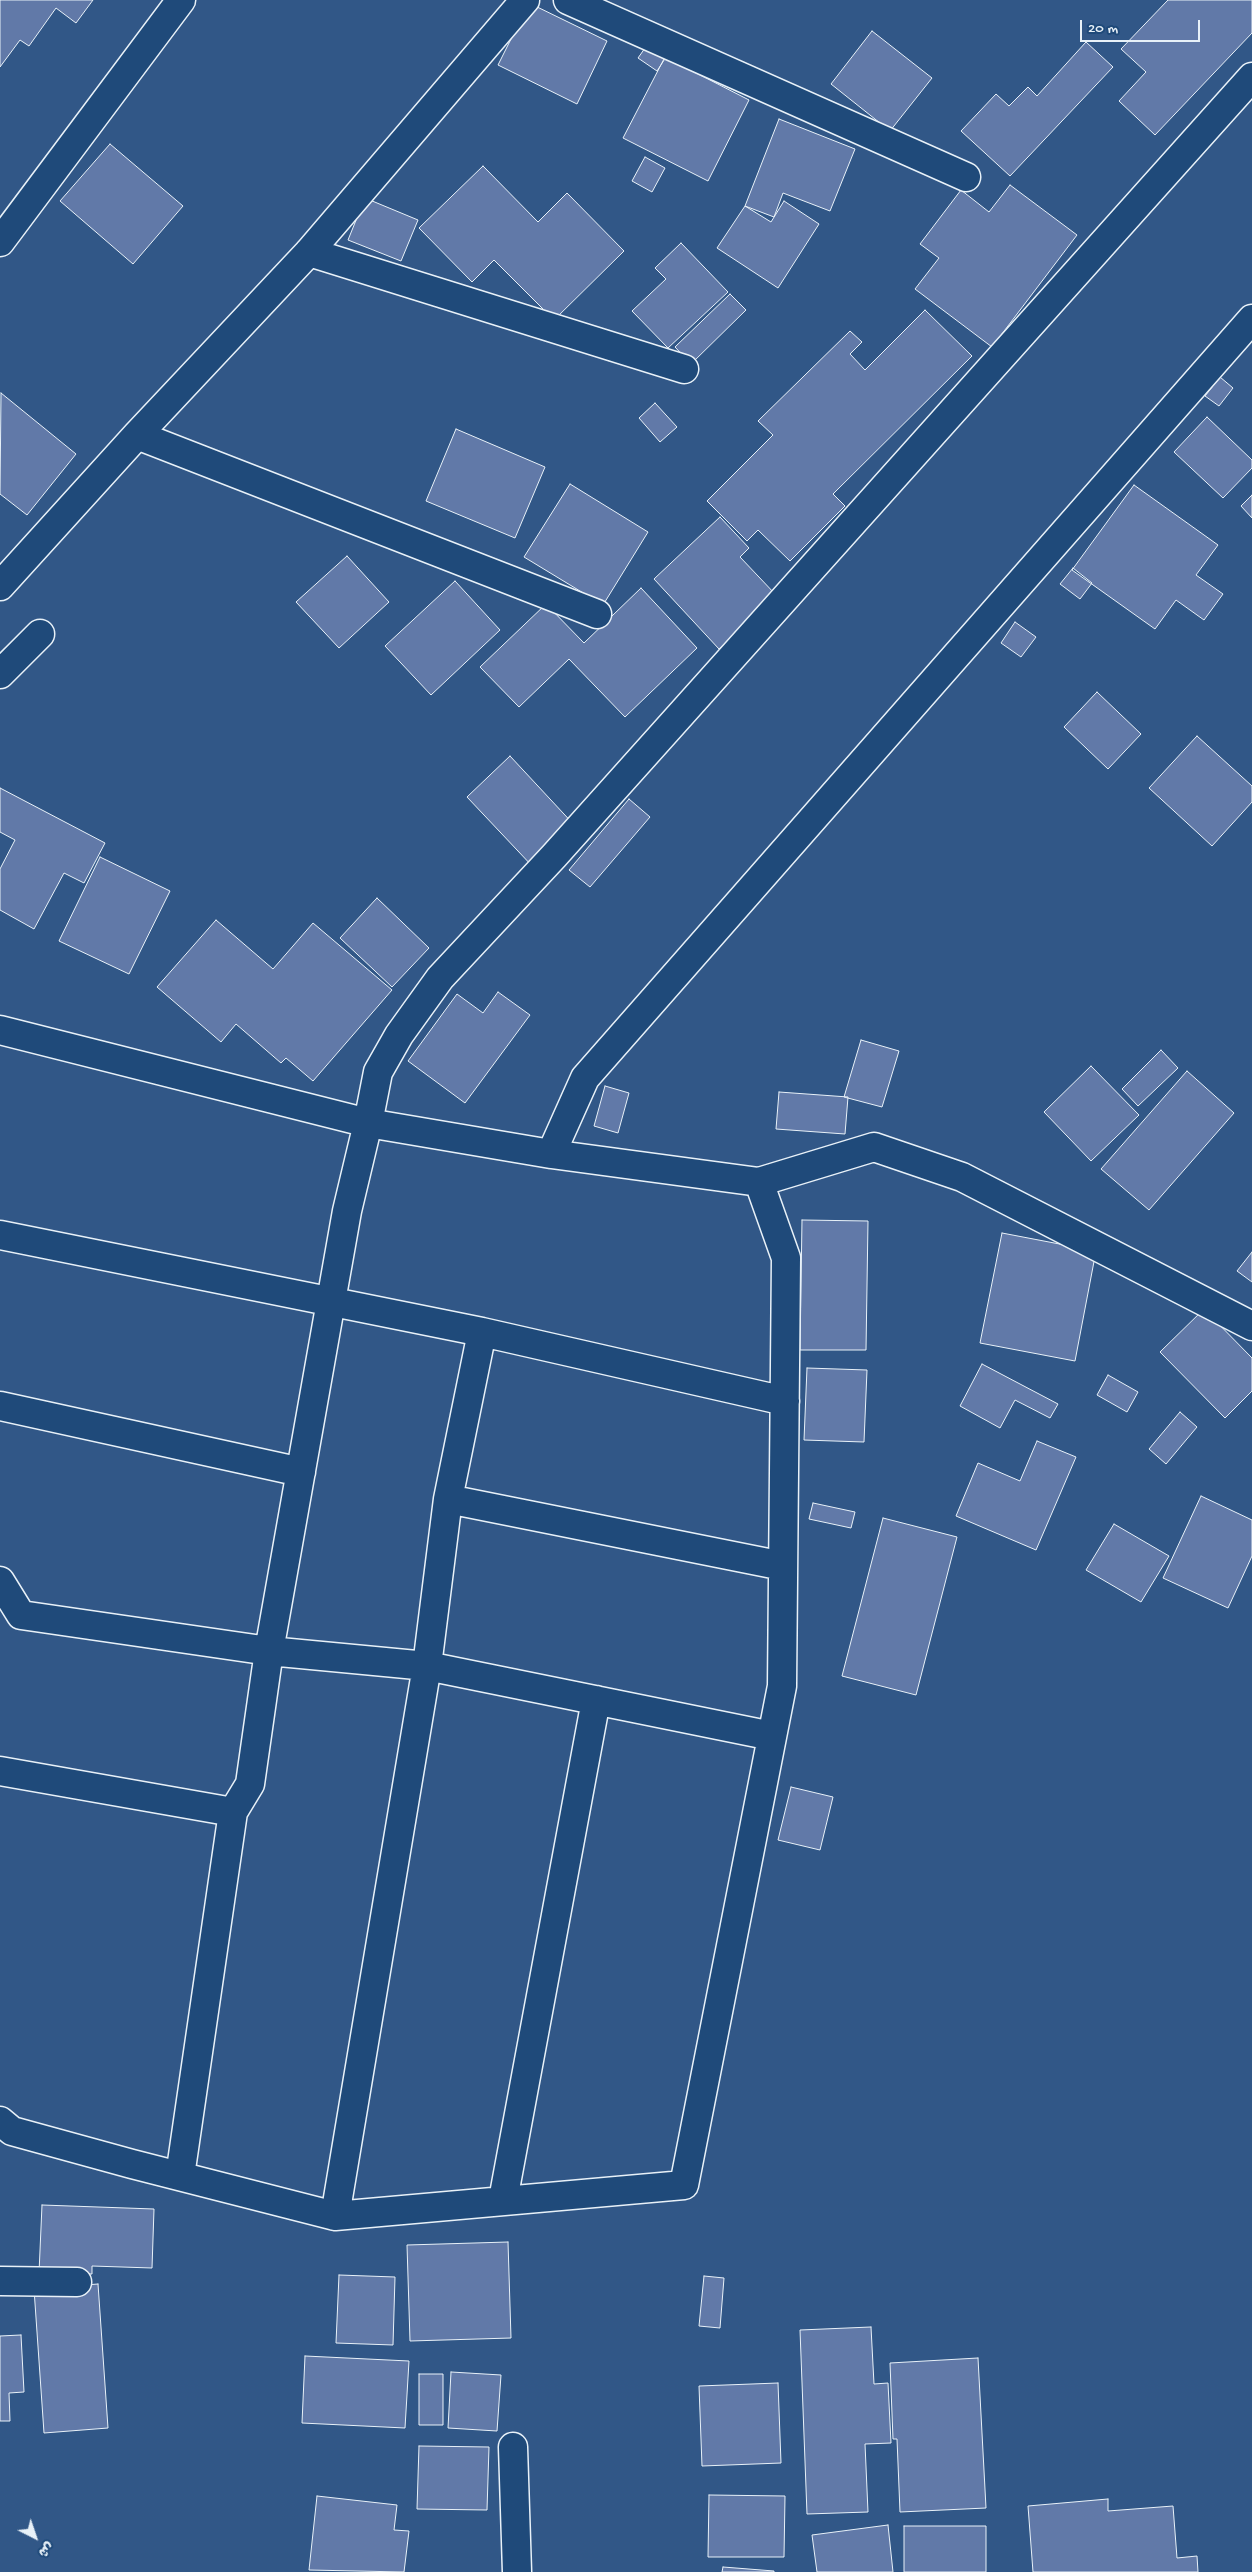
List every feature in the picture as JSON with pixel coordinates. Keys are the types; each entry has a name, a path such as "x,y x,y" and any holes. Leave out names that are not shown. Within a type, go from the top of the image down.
{"street":[{"path":"0,242 181,0"},
{"path":"0,586 137,435 309,252 525,0"},
{"path":"568,0 966,177"},
{"path":"180,2176 233,1812 250,1784 269,1651 346,1211 368,1123 378,1072 399,1035 440,978 568,842 1252,77"},
{"path":"309,252 684,369"},
{"path":"551,1154 585,1078 1252,318"},
{"path":"137,435 597,614"},
{"path":"0,674 40,634"},
{"path":"0,1030 368,1123 551,1154 758,1182 874,1147 962,1177 1252,1326"},
{"path":"0,2121 12,2131 335,2216 684,2185 782,1686 786,1258 758,1182"},
{"path":"0,1235 482,1332 786,1401"},
{"path":"335,2216 427,1666 448,1499 482,1332"},
{"path":"0,1406 301,1472"},
{"path":"448,1499 783,1566"},
{"path":"0,1581 20,1615 269,1651 427,1666 772,1736"},
{"path":"502,2200 596,1700"},
{"path":"0,1771 233,1812"},
{"path":"0,2281 77,2282"},
{"path":"513,2447 516,2572"}],"building":[{"path":"0,0 93,0 76,23 56,8 29,46 20,40 0,67"},
{"path":"1168,0 1252,0 1252,33 1155,135 1119,101 1146,72 1121,49"},
{"path":"529,3 607,41 577,104 498,65"},
{"path":"872,31 932,78 890,131 831,84"},
{"path":"650,41 668,54 657,71 638,58"},
{"path":"1086,42 1113,67 1010,176 961,131 996,94 1009,106 1028,87 1037,96"},
{"path":"665,57 749,100 708,181 623,138"},
{"path":"779,119 855,149 830,211 783,193 774,217 745,206"},
{"path":"110,144 183,206 133,264 60,201"},
{"path":"645,157 665,168 652,192 632,181"},
{"path":"483,166 538,222 567,193 624,251 554,320 494,260 472,282 419,228"},
{"path":"1010,185 1077,235 992,347 915,289 939,258 920,244 961,190 989,212"},
{"path":"365,198 418,220 401,261 348,240"},
{"path":"784,201 819,224 778,288 717,248 745,206 771,222"},
{"path":"681,243 728,292 668,348 632,311 666,279 655,268"},
{"path":"730,294 746,310 691,364 675,347"},
{"path":"925,310 972,356 833,494 845,506 790,561 758,530 747,541 707,501 773,435 758,421 850,331 862,342 850,354 865,370"},
{"path":"1220,377 1233,388 1219,406 1205,396"},
{"path":"1,393 76,454 27,515 0,494"},
{"path":"655,403 677,427 660,442 639,418"},
{"path":"1207,417 1252,460 1252,468 1223,498 1174,452"},
{"path":"456,429 545,467 515,538 426,501"},
{"path":"570,484 648,532 603,605 524,557"},
{"path":"1134,485 1218,545 1196,575 1223,594 1204,620 1176,600 1155,629 1072,570"},
{"path":"1252,495 1252,518 1241,506"},
{"path":"720,517 749,548 740,557 776,595 719,649 654,579"},
{"path":"347,556 389,602 339,648 296,602"},
{"path":"1073,568 1092,583 1080,599 1060,584"},
{"path":"455,581 500,630 431,695 385,646"},
{"path":"641,588 697,648 625,717 569,659 519,707 480,667 546,604 584,643"},
{"path":"1015,622 1036,637 1021,657 1001,643"},
{"path":"1097,692 1141,734 1108,769 1064,727"},
{"path":"1197,736 1252,786 1252,802 1212,846 1149,788"},
{"path":"510,756 577,828 534,868 467,797"},
{"path":"0,788 105,843 84,883 64,873 34,929 0,910 0,869 15,840 0,832"},
{"path":"629,799 650,817 590,887 569,870"},
{"path":"100,857 170,891 129,974 59,941"},
{"path":"377,898 429,948 392,987 340,938"},
{"path":"216,920 273,969 313,923 392,990 313,1081 286,1058 281,1063 236,1024 221,1042 157,987"},
{"path":"498,992 530,1015 465,1103 408,1061 457,994 483,1013"},
{"path":"861,1040 899,1051 882,1107 844,1097"},
{"path":"1161,1050 1178,1068 1138,1106 1122,1089"},
{"path":"1091,1066 1139,1115 1091,1161 1044,1112"},
{"path":"1187,1071 1234,1113 1149,1210 1101,1169"},
{"path":"605,1086 629,1093 618,1133 594,1126"},
{"path":"779,1092 848,1097 845,1134 776,1129"},
{"path":"802,1220 868,1221 866,1350 800,1350"},
{"path":"1002,1233 1096,1251 1075,1361 980,1343"},
{"path":"1252,1252 1252,1282 1237,1271"},
{"path":"1204,1309 1252,1358 1252,1391 1225,1418 1160,1352"},
{"path":"982,1364 1058,1404 1050,1418 1015,1400 1000,1428 960,1406"},
{"path":"807,1368 867,1370 864,1442 804,1440"},
{"path":"1108,1375 1138,1392 1127,1412 1097,1395"},
{"path":"1180,1412 1197,1427 1166,1464 1149,1449"},
{"path":"1037,1441 1076,1457 1036,1550 956,1516 978,1463 1020,1481"},
{"path":"1201,1496 1252,1520 1252,1556 1228,1608 1163,1578"},
{"path":"813,1503 855,1512 851,1528 809,1519"},
{"path":"883,1518 957,1537 916,1695 842,1676"},
{"path":"1114,1524 1169,1556 1141,1602 1086,1570"},
{"path":"791,1787 833,1797 820,1850 778,1840"},
{"path":"42,2205 154,2209 152,2268 92,2266 92,2274 39,2273"},
{"path":"508,2242 511,2338 410,2341 407,2245"},
{"path":"339,2275 395,2277 393,2345 336,2343"},
{"path":"704,2276 724,2278 720,2328 699,2326"},
{"path":"98,2284 108,2428 44,2433 34,2289"},
{"path":"871,2327 874,2384 888,2383 891,2443 865,2444 868,2512 807,2514 800,2330"},
{"path":"21,2335 24,2392 9,2393 10,2421 0,2421 0,2336"},
{"path":"305,2356 409,2361 405,2428 302,2423"},
{"path":"978,2358 986,2508 900,2512 897,2439 893,2439 890,2363"},
{"path":"451,2372 501,2375 497,2431 448,2428"},
{"path":"419,2374 443,2374 443,2425 419,2425"},
{"path":"778,2383 781,2463 702,2466 699,2386"},
{"path":"419,2446 489,2447 487,2510 417,2509"},
{"path":"709,2495 785,2496 784,2557 708,2557"},
{"path":"317,2496 397,2505 394,2530 409,2531 404,2572 309,2570"},
{"path":"1108,2499 1108,2511 1173,2506 1177,2558 1197,2556 1198,2572 1033,2572 1028,2506"},
{"path":"888,2525 893,2572 817,2572 812,2535"},
{"path":"904,2526 986,2526 986,2572 904,2572"},
{"path":"723,2567 774,2571 774,2572 722,2572"}]}
